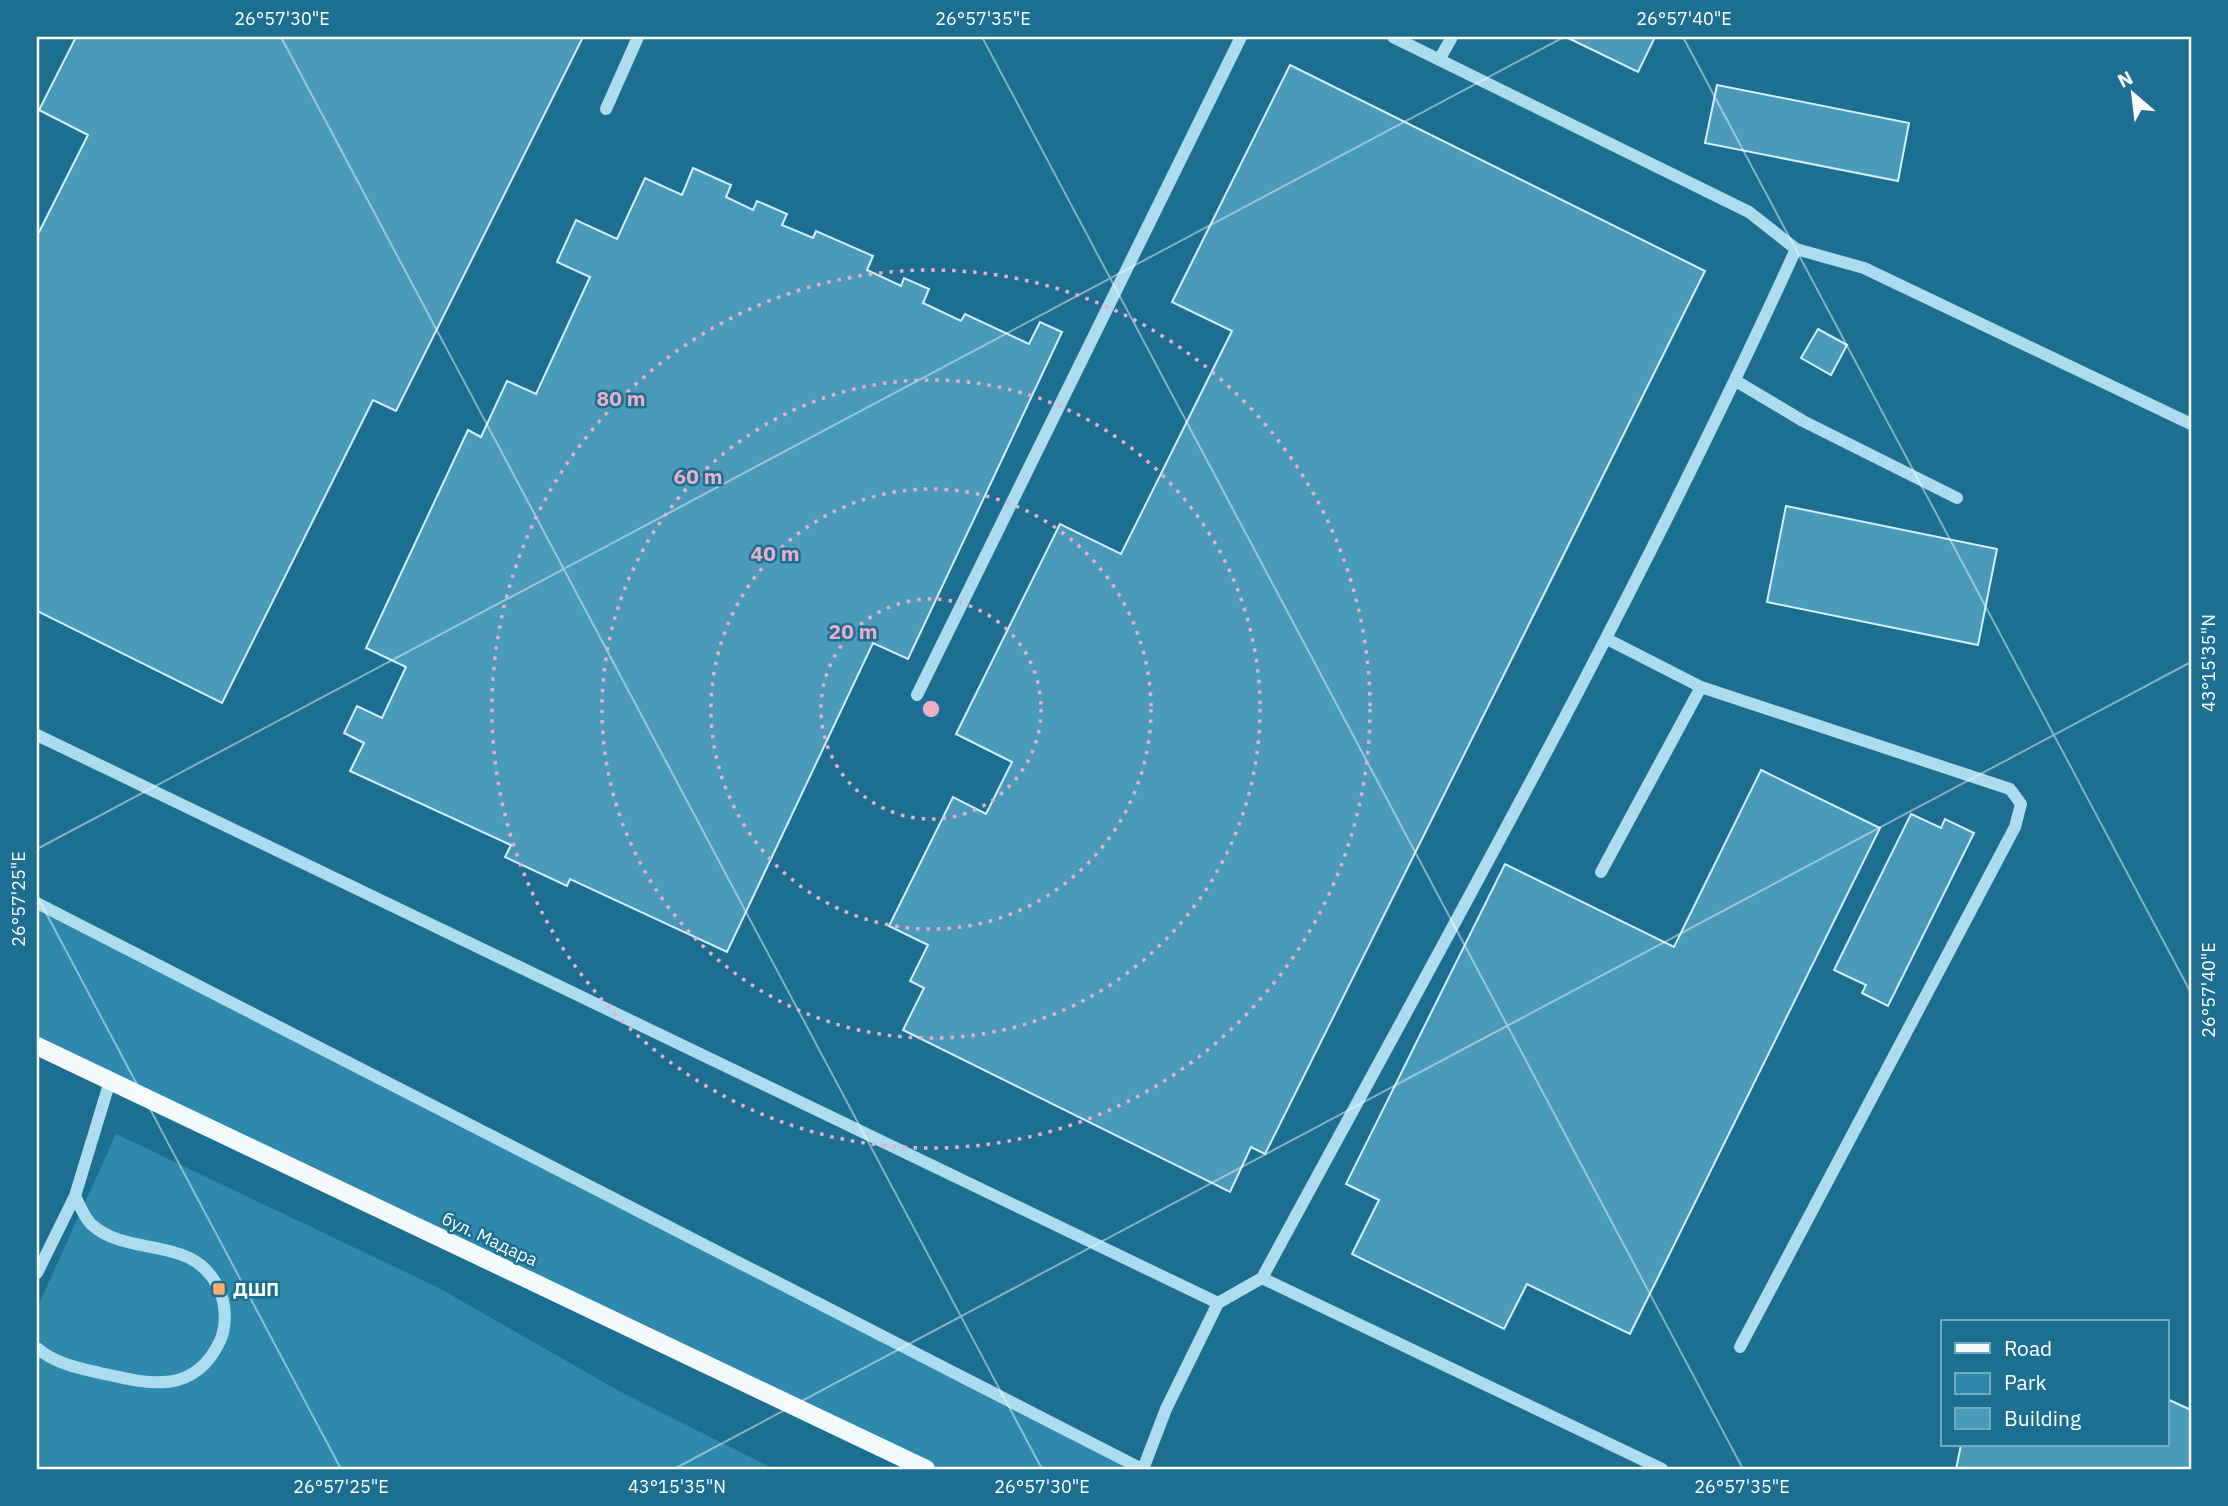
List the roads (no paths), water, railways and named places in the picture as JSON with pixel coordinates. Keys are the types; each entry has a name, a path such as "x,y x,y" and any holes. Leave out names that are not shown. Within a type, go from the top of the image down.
{"main road":[{"name":"бул. Мадара","path":"37,1046 926,1469"}],"lane":[{"path":"606,109 638,37"},
{"path":"917,695 1241,37"},
{"path":"1393,37 1749,212 1796,249 1864,268 2191,424"},
{"path":"1439,60 1452,37"},
{"path":"37,903 1143,1469 1166,1409 1218,1303 1262,1278 1607,639 1736,381 1796,249"},
{"path":"1736,381 1803,421 1957,498"},
{"path":"1607,639 1700,687 2010,789 2021,804 2015,827 1740,1347"},
{"path":"1601,872 1700,687"},
{"path":"37,735 1218,1303"},
{"path":"37,1273 75,1196 110,1081"},
{"path":"37,1348 49,1357 80,1369 146,1383 169,1383 191,1375 204,1365 222,1336 223,1300 210,1274 198,1262 183,1254 125,1241 90,1224 75,1196"},
{"path":"1262,1278 1662,1469"}],"place":[{"name":"ДШП","path":"219,1289"}]}
